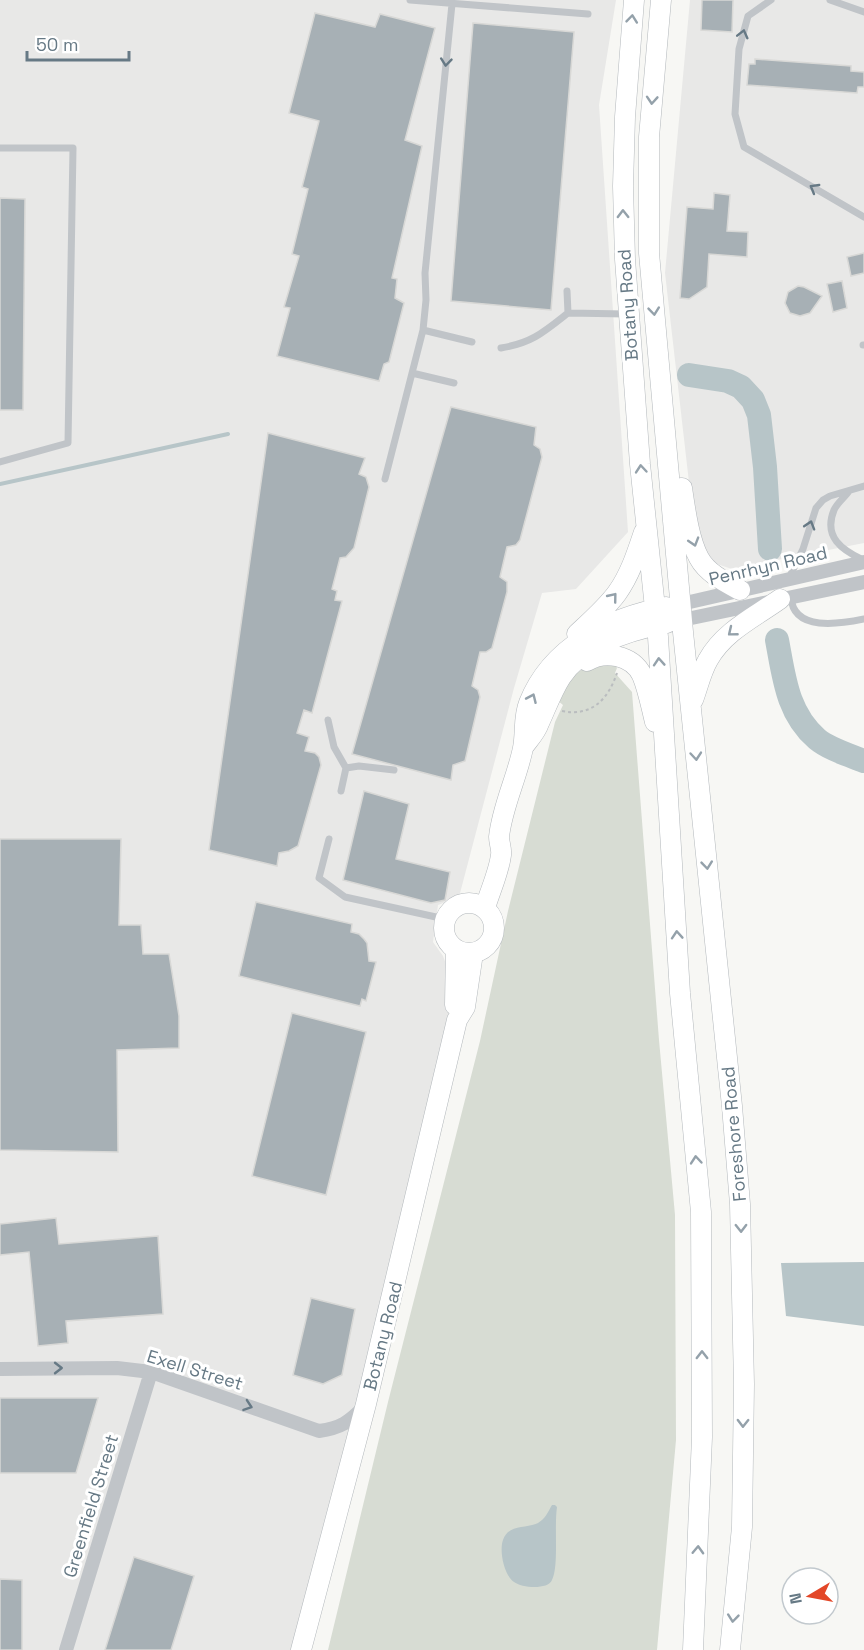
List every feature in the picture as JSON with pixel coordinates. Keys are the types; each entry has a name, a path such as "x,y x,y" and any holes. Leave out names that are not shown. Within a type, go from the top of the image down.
{"main road":[{"name":"Botany Road","path":"634,0 624,117 623,186 628,314 656,617"},
{"name":"Botany Road","path":"661,0 650,126 648,194 651,282 681,612"},
{"path":"663,403 688,522 699,558 715,576 740,590"},
{"path":"477,905 479,885 489,852 499,838 524,747 524,724 529,704 546,672 572,639 619,591 635,559 646,527"},
{"path":"691,706 707,661 713,651 732,632 786,598"},
{"path":"560,656 596,631 628,616 656,617 681,612"},
{"name":"Foreshore Road","path":"681,612 740,1204 744,1384 742,1527 730,1650"},
{"path":"524,747 538,726 562,676 582,657 613,638 656,617"},
{"path":"656,617 680,993 701,1212 702,1437 693,1650"},
{"path":"549,701 580,667 591,659 603,655 619,657 641,672 666,762"},
{"path":"477,905 494,922 495,930 492,939 481,951 464,952 449,944 444,928 446,919 455,907 477,905"},
{"name":"Botany Road","path":"301,1650 366,1404 458,1020 465,1007 464,952"}],"street":[{"name":"Penrhyn Road","path":"681,612 740,590 864,561"},
{"name":"Penrhyn Road","path":"681,612 786,598 864,582"},
{"name":"Exell Street","path":"0,1368 117,1368 151,1372 319,1431 337,1429 352,1419 366,1404"},
{"name":"Greenfield Street","path":"66,1650 151,1372"}],"lane":[{"path":"410,0 588,14"},
{"path":"771,0 748,16 739,49 735,114 744,147 864,218"},
{"path":"830,0 864,12"},
{"path":"385,479 423,330 426,300 425,273 452,4"},
{"path":"0,148 73,148 68,443 0,462"},
{"path":"567,291 568,313"},
{"path":"501,348 520,345 539,336 568,313 628,314"},
{"path":"423,330 472,342"},
{"path":"412,373 454,383"},
{"path":"789,578 803,549 816,508 822,500 864,486"},
{"path":"849,491 834,510 831,529 835,540 845,551 864,561"},
{"path":"786,598 800,616 824,625 864,619"},
{"path":"328,720 334,747 345,768 341,791"},
{"path":"345,768 359,766 394,770"},
{"path":"329,839 319,878 345,897 446,919"}],"path":[{"path":"549,701 560,711 574,714 594,706 610,690 619,668"}],"shaded area":[{"path":"0,0 616,0 599,105 628,532 576,589 542,593 514,688 459,897 438,905 433,942 443,956 449,972 455,1024 301,1650 0,1650"},
{"path":"690,0 864,0 864,543 732,569 717,564 705,555 694,526 665,273"},
{"path":"614,661 617,668 615,673 632,692 675,1215 676,1440 657,1650 328,1650 388,1402 480,1041 508,911 555,722 563,705 557,700 579,672 585,668"},
{"path":"864,1262 864,1326 786,1316 781,1263"},
{"path":"552,1505 557,1507 555,1565 552,1580 540,1587 518,1584 510,1579 503,1562 502,1545 505,1535 513,1529 533,1525 540,1521"}],"building":[{"path":"702,0 733,0 732,32 701,30"},
{"path":"315,13 375,27 380,14 435,28 405,140 422,146 392,278 397,279 395,298 404,303 389,362 384,364 379,381 277,356 290,308 284,307 299,256 292,254 308,189 302,187 319,121 289,113"},
{"path":"473,23 574,32 551,310 451,301"},
{"path":"755,59 851,66 851,71 864,72 864,87 858,87 857,93 747,85 749,64 755,64"},
{"path":"714,193 730,195 727,231 748,232 747,257 709,254 707,287 689,299 680,298 687,207 713,209"},
{"path":"0,198 25,199 23,410 0,410"},
{"path":"864,253 864,273 851,276 847,257"},
{"path":"842,281 847,308 833,312 827,284"},
{"path":"798,286 822,296 810,313 800,316 790,313 785,303 788,292"},
{"path":"451,407 536,427 534,445 540,449 542,457 520,540 516,545 507,547 500,577 507,582 507,592 492,648 486,652 480,652 472,686 478,690 480,697 465,761 453,765 451,780 352,754"},
{"path":"268,433 365,458 359,474 366,477 369,487 354,548 346,557 340,558 332,589 337,591 335,600 342,601 312,713 304,710 297,733 309,737 305,751 315,753 321,765 298,846 279,853 277,866 209,850"},
{"path":"364,791 409,804 396,859 450,872 445,900 431,903 343,880"},
{"path":"0,839 121,839 119,925 141,925 143,954 169,954 179,1016 179,1048 117,1050 118,1152 0,1150"},
{"path":"256,902 352,924 351,932 359,934 367,943 369,961 376,962 366,1001 362,999 360,1006 239,976"},
{"path":"292,1013 366,1032 326,1195 252,1176"},
{"path":"56,1218 59,1244 158,1236 163,1314 66,1321 68,1343 38,1346 29,1252 0,1255 0,1224"},
{"path":"311,1298 355,1309 342,1375 323,1384 293,1375"},
{"path":"0,1398 98,1398 76,1473 0,1473"},
{"path":"134,1557 194,1576 171,1650 105,1650"},
{"path":"0,1579 22,1580 22,1650 0,1650"}],"waterway":[{"path":"689,375 728,381 741,387 753,400 759,415 765,467 770,549"},
{"path":"0,484 228,434"},
{"path":"777,640 788,694 799,718 807,729 827,746 864,761"}]}
